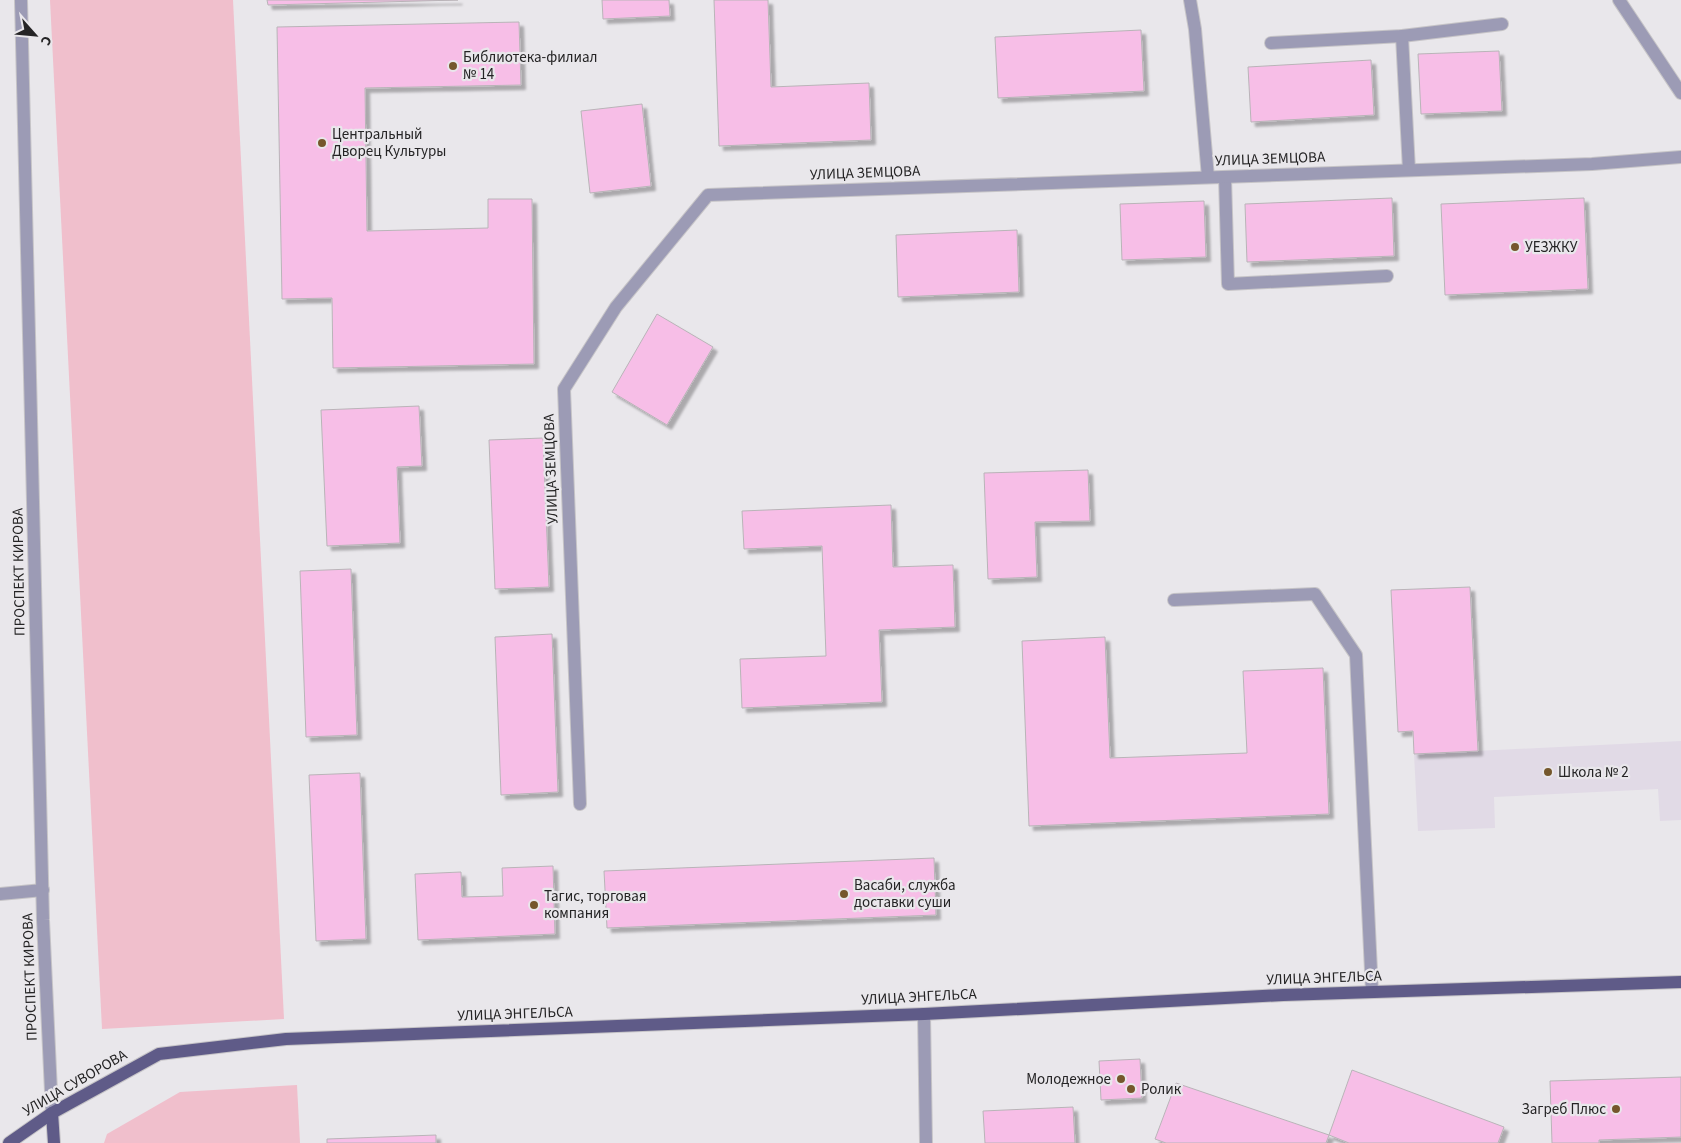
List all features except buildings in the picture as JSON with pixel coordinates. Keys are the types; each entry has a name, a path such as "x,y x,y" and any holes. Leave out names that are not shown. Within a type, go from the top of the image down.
{"main road":[{"name":"УЛИЦА ЭНГЕЛЬСА","path":"160,1054 286,1039 924,1014 1284,995 1681,982"},
{"name":"УЛИЦА СУВОРОВА","path":"9,1143 52,1113 160,1054"},
{"name":"ПРОСПЕКТ КИРОВА","path":"52,1113 54,1143"}],"street":[{"name":"ПРОСПЕКТ КИРОВА","path":"21,0 43,890 52,1113"},
{"path":"1190,0 1195,29 1208,177"},
{"path":"1618,0 1681,93"},
{"path":"1272,43 1402,36 1502,24"},
{"path":"1402,36 1409,170"},
{"name":"УЛИЦА ЗЕМЦОВА","path":"580,804 564,389 616,307 708,195 1592,164 1681,157"},
{"path":"1224,177 1228,284 1386,276"},
{"path":"1174,600 1316,594 1356,655 1372,992"},
{"path":"0,894 43,890"},
{"path":"924,1014 926,1143"}],"shaded area":[{"path":"50,0 233,0 284,1019 102,1029"},
{"name":"Школа № 2","path":"1681,741 1681,820 1660,821 1658,789 1494,797 1495,828 1418,831 1414,754"},
{"path":"297,1085 300,1143 104,1143 107,1134 180,1092"}],"place":[{"name":"Библиотека-филиал № 14","path":"453,66"},
{"name":"Центральный Дворец Культуры","path":"322,143"},
{"name":"УЕЗЖКУ","path":"1515,247"},
{"name":"Школа № 2","path":"1548,772"},
{"name":"Васаби, служба доставки суши","path":"844,894"},
{"name":"Тагис, торговая компания","path":"534,905"},
{"name":"Молодежное","path":"1121,1079"},
{"name":"Ролик","path":"1131,1089"},
{"name":"Загреб Плюс","path":"1616,1109"}]}
